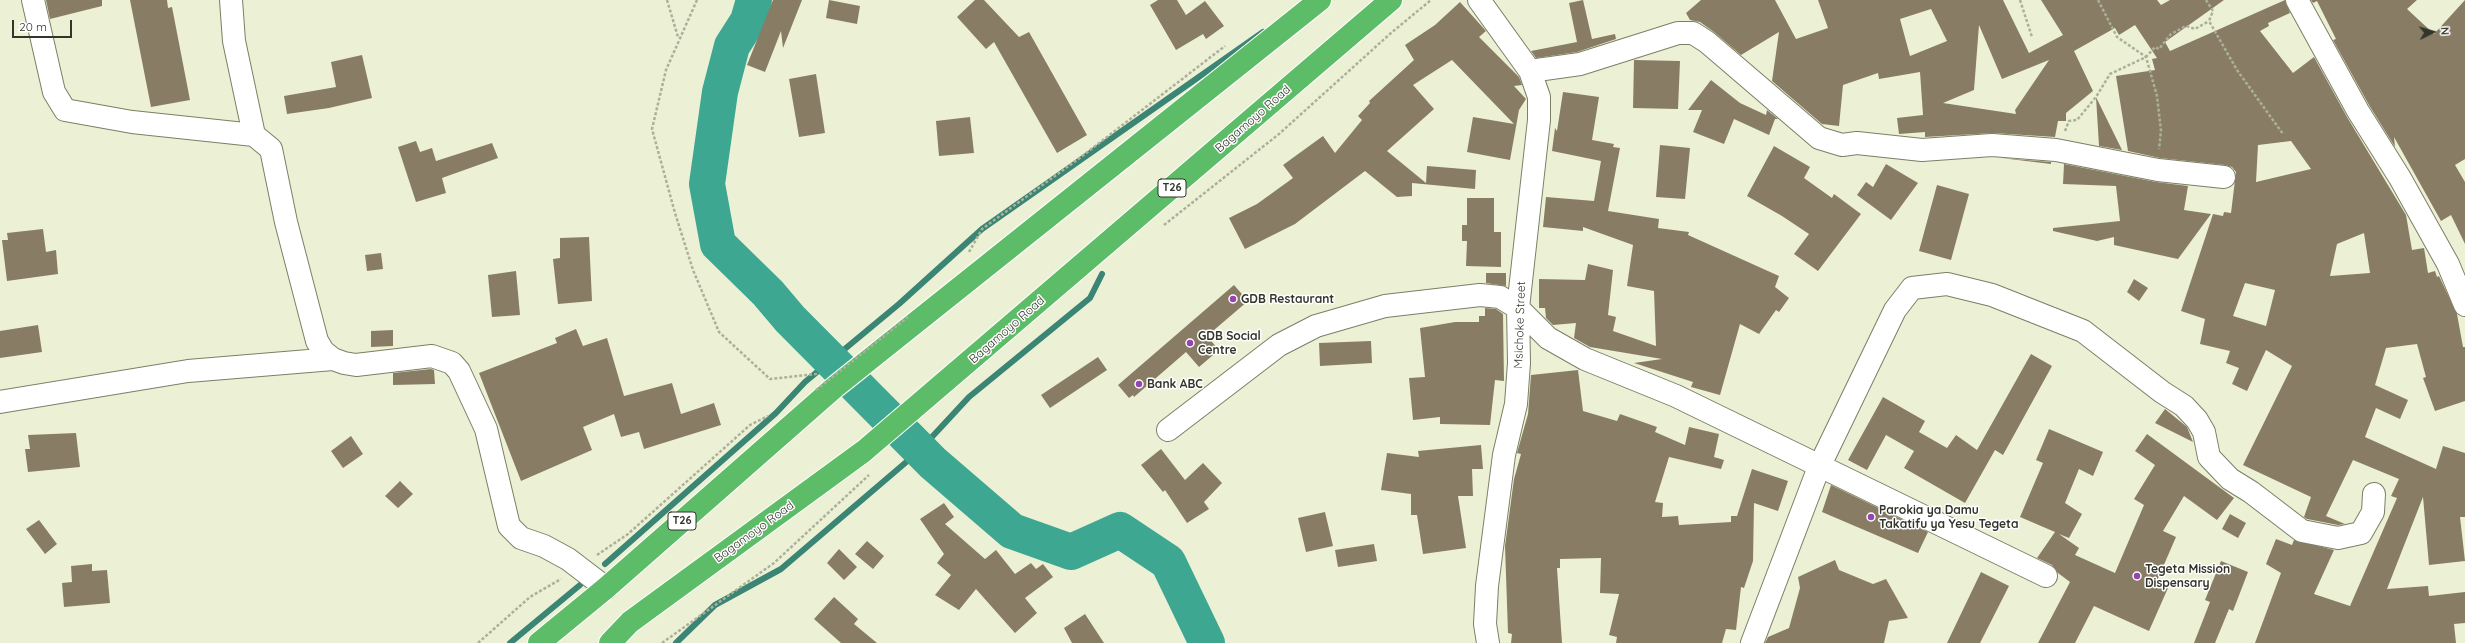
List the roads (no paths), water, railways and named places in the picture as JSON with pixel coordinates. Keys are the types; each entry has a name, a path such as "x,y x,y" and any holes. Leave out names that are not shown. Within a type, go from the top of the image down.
{"highway":[{"name":"T26","path":"539,643 606,588 817,395 911,318 1320,0"},
{"name":"Bagamoyo Road","path":"610,643 630,622 864,451 954,376 1391,0"}],"street":[{"path":"34,0 54,92 65,110 132,122 254,135 271,149 286,222 317,341 323,351 333,359 344,364 356,365 432,356 452,363 459,371 486,429 509,526 521,538 544,546 580,567 606,588"},
{"path":"231,0 234,41 254,135"},
{"name":"Msichoke Street","path":"1479,0 1530,71 1539,97 1538,120 1518,308 1519,364 1516,404 1504,454 1487,586 1485,624 1488,643"},
{"path":"2297,0 2358,111 2400,178 2448,264 2465,305"},
{"path":"1530,71 1580,64 1678,33 1693,33 1714,47 1819,138 1842,145 1856,143 1922,150 1992,145 2056,150 2158,170 2224,177"},
{"path":"1752,643 1819,467 1895,310 1912,288 1947,284 1992,295 2083,331 2162,392 2184,406 2197,420 2204,432 2209,457 2230,480 2251,492 2302,531 2338,538 2361,533 2373,512 2374,494"},
{"path":"1168,430 1279,345 1316,326 1385,306 1480,295 1500,297 1518,308 1548,338 1585,359 1676,396 1819,467 2046,576"},
{"path":"0,402 188,371 333,359"}],"waterway":[{"path":"754,0 748,21 732,46 720,92 707,184 718,244 768,293 790,319 933,463 1012,531 1071,552 1120,530 1168,562 1207,643"},
{"path":"605,564 776,413 805,382 899,304 982,229 1263,32"},
{"path":"676,643 715,605 781,569 918,452 969,397 1090,298 1102,274"},
{"path":"510,643 580,585"}],"place":[{"name":"GDB Restaurant","path":"1233,299"},
{"name":"GDB Social Centre","path":"1190,343"},
{"name":"Bank ABC","path":"1139,384"},
{"name":"Parokia ya Damu Takatifu ya Yesu Tegeta","path":"1871,517"},
{"name":"Tegeta Mission Dispensary","path":"2137,576"}]}
